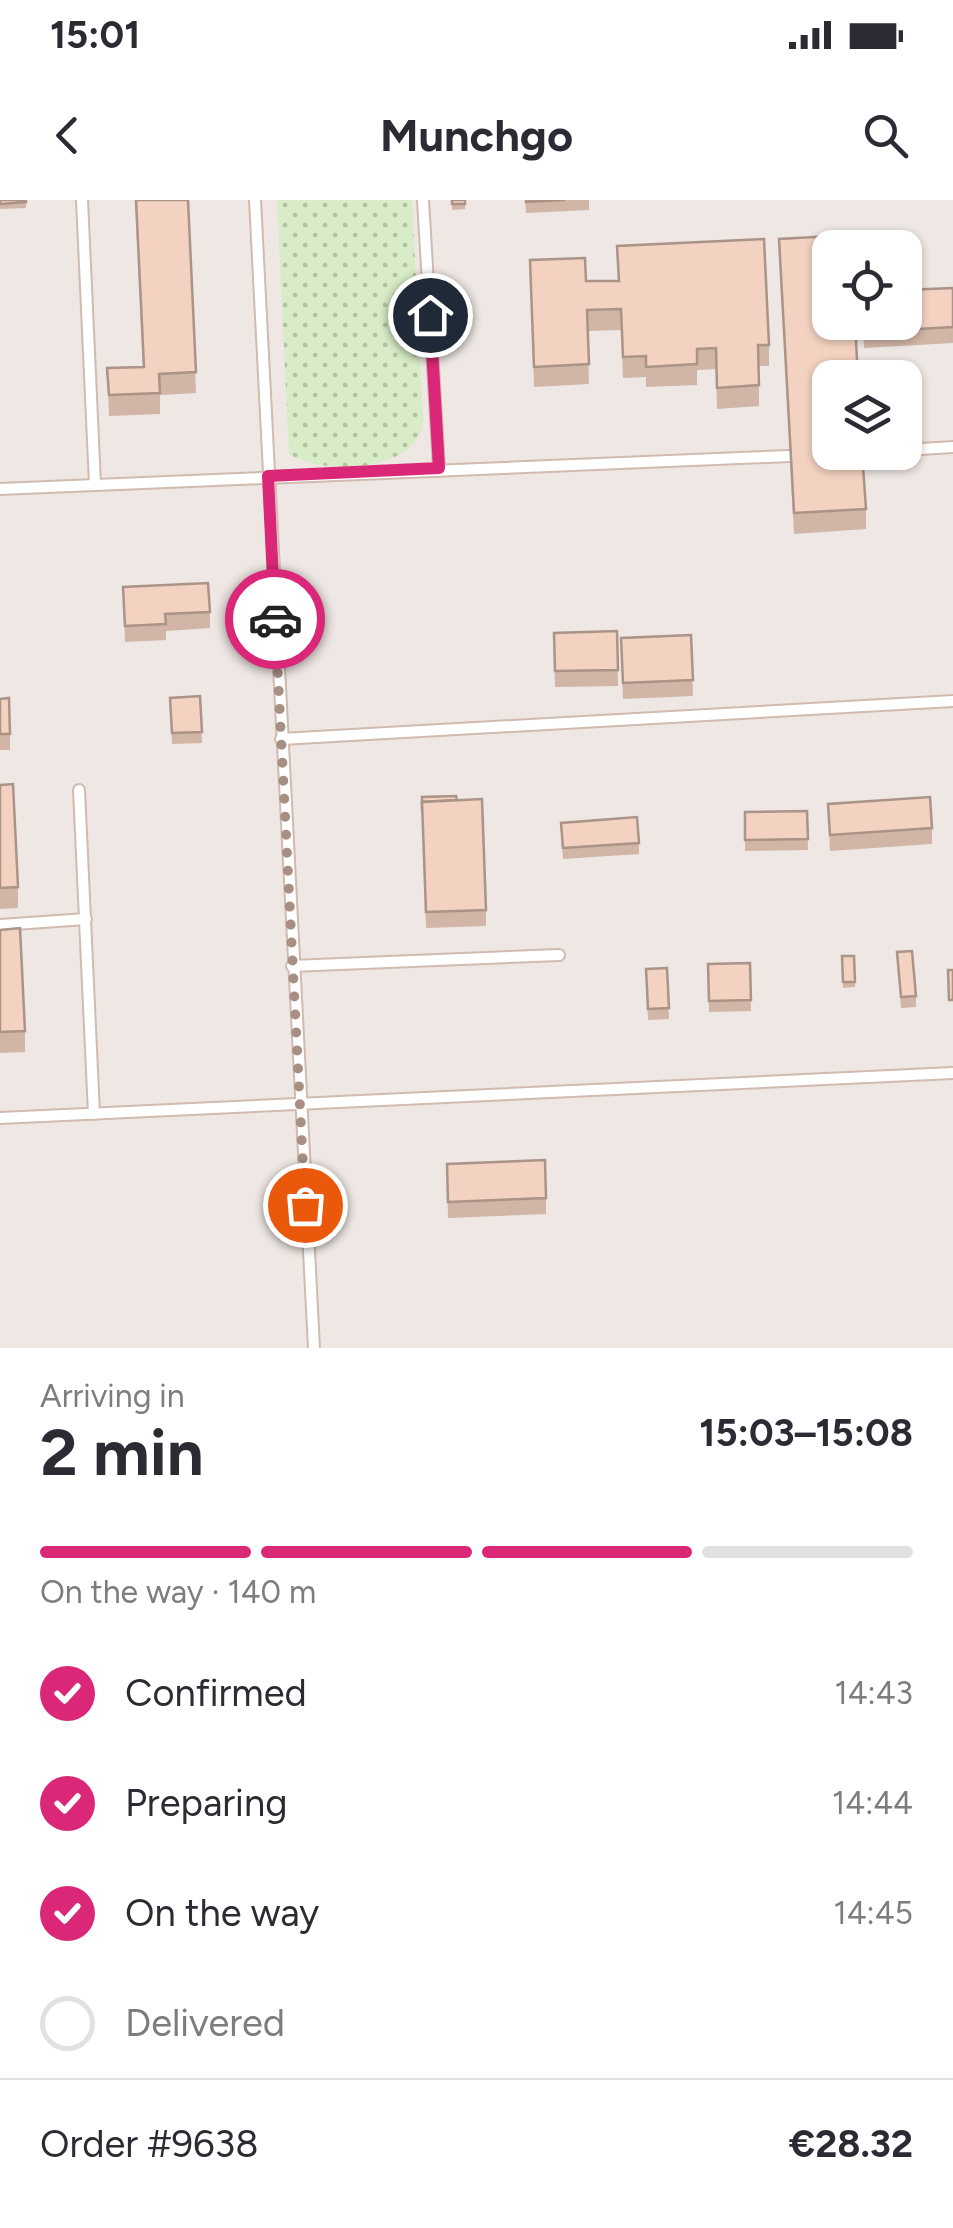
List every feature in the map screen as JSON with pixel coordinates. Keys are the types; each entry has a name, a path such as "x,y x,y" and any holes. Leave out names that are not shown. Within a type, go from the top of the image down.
{"lane":[{"path":"82,200 95,484"},
{"path":"255,200 298,1104 314,1348"},
{"path":"423,200 439,468"},
{"path":"922,449 953,447"},
{"path":"0,489 790,456"},
{"path":"281,738 953,701"},
{"path":"78,790 94,1114"},
{"path":"0,925 86,919"},
{"path":"292,966 559,955"},
{"path":"0,1118 953,1072"}],"shaded area":[{"path":"0,200 953,200 953,1348 0,1348"}],"green space":[{"path":"277,200 412,200 423,422 417,439 387,460 344,467 304,461 289,454"}],"building":[{"path":"0,200 26,200 26,202 0,204"},
{"path":"136,200 188,200 196,372 159,374 160,393 109,395 107,368 144,367"},
{"path":"812,237 812,340 856,340 857,360 812,360 812,470 863,470 866,509 794,513 779,239"},
{"path":"764,239 769,345 758,345 759,385 717,388 716,348 697,349 697,364 646,367 646,356 623,357 621,309 587,310 589,364 534,367 530,260 585,258 586,281 619,281 617,246"},
{"path":"953,288 953,327 922,329 922,289"},
{"path":"208,583 210,612 165,614 166,624 125,626 123,587"},
{"path":"617,631 618,670 555,671 554,633"},
{"path":"691,635 693,680 623,683 621,638"},
{"path":"200,696 202,732 172,733 170,698"},
{"path":"9,698 10,734 0,734 0,699"},
{"path":"13,784 18,887 0,888 0,785"},
{"path":"456,796 457,800 422,802 422,797"},
{"path":"930,797 932,828 830,835 828,804"},
{"path":"482,799 486,910 426,912 422,802"},
{"path":"807,811 808,839 745,840 745,812"},
{"path":"637,817 639,843 563,848 561,823"},
{"path":"20,928 25,1031 0,1032 0,930"},
{"path":"912,951 916,996 901,997 897,952"},
{"path":"842,956 854,956 855,982 843,982"},
{"path":"750,963 751,1000 709,1001 708,964"},
{"path":"667,968 669,1008 648,1009 646,969"},
{"path":"948,970 953,970 953,1000 949,1000"},
{"path":"545,1160 546,1198 448,1202 447,1164"}],"way so far":[{"path":"275,619 305,1205"}],"route":[{"path":"275,619 268,476 439,468 430,315"}]}
